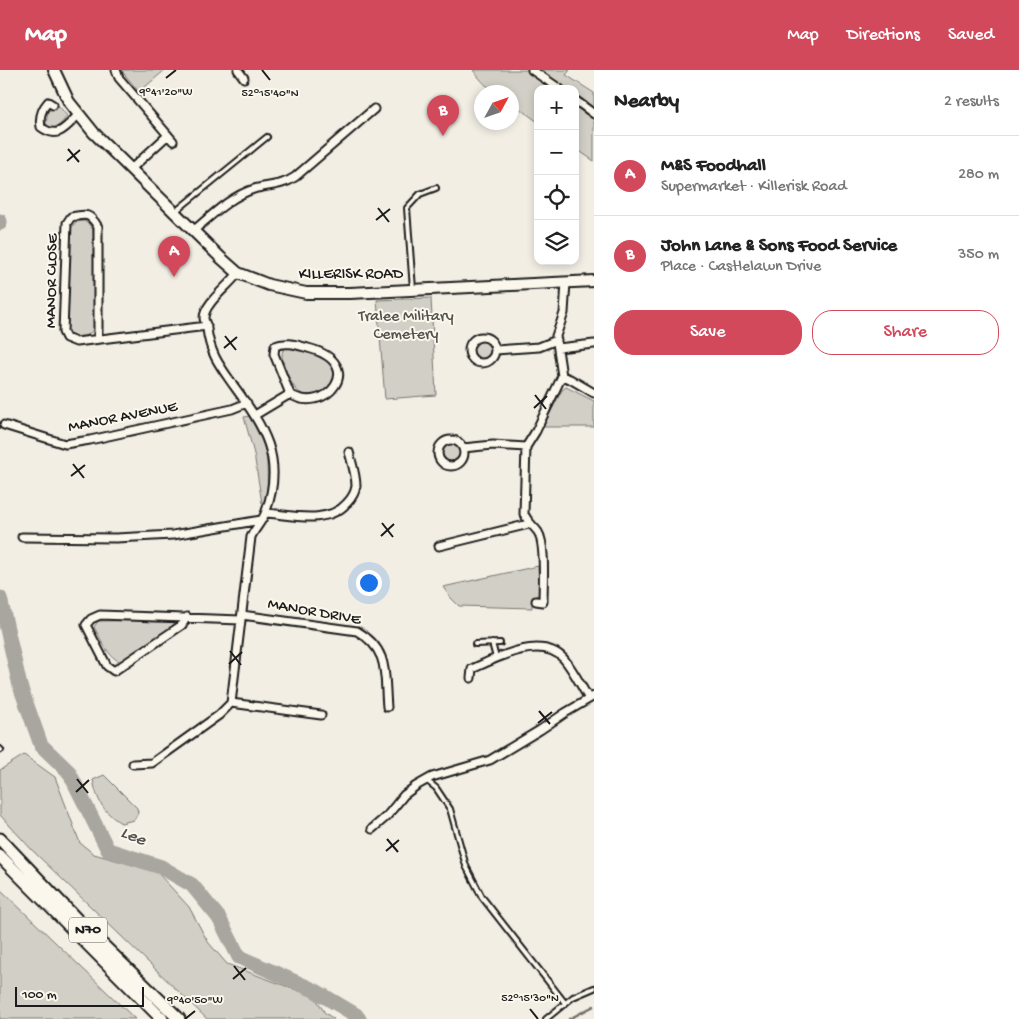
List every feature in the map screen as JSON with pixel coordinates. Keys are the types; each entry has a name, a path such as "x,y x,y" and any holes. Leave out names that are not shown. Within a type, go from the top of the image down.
{"main road":[{"name":"KILLERISK ROAD","path":"54,70 69,102 78,115 193,231 238,273 269,285 306,293 350,293 594,281"},
{"name":"N70","path":"0,840 81,924 179,1019"},
{"name":"N70","path":"0,856 162,1019"}],"street":[{"path":"116,70 119,78 173,141"},
{"path":"238,70 244,78"},
{"path":"532,70 554,85"},
{"path":"54,105 48,102 42,109 41,127 48,133 56,133 78,115"},
{"path":"579,103 594,114"},
{"path":"193,231 235,199 253,190 285,183 294,177 374,109"},
{"path":"131,169 168,135"},
{"name":"MANOR CLOSE","path":"98,339 98,227 89,215 81,215 71,218 68,223 63,332 66,338 76,342 207,326"},
{"path":"133,764 152,763 219,715 231,703 251,537 264,517 273,485 274,474 271,450 265,433 247,403 215,359 208,342 207,326 204,318 208,308 238,273"},
{"path":"536,601 543,602 543,543 539,533 529,524 524,514 523,497 526,447 536,431 562,376 556,336 564,313 566,282"},
{"path":"282,343 323,352 339,368 339,378 335,387 327,395 311,400 297,398 290,394 274,354 275,346 282,343"},
{"path":"496,350 557,344 594,344"},
{"path":"562,376 594,393"},
{"path":"255,415 290,394"},
{"name":"MANOR AVENUE","path":"4,425 64,444 232,409 247,403"},
{"path":"463,448 493,445 526,447"},
{"path":"22,537 116,538 173,535 264,517 331,515 343,508 353,497 356,487 349,452"},
{"path":"440,546 529,524"},
{"name":"MANOR DRIVE","path":"187,617 182,625 114,671 107,666 86,625 91,619 100,615 241,617 357,632 375,644 383,659 387,707"},
{"path":"372,829 387,816 404,795 426,780 490,760 591,698 563,658 553,652 540,649 519,649 496,658 472,669 471,678"},
{"path":"231,703 321,715"}],"lane":[{"path":"174,212 267,136"},
{"path":"413,289 407,208 420,194 436,188"},
{"path":"492,643 496,658"},
{"path":"475,644 500,643"},
{"path":"426,780 436,788 450,809 466,866 482,896 566,1003"},
{"path":"546,1019 572,997 594,988"}],"green space":[{"path":"121,70 165,70 139,92"},
{"path":"473,70 570,70 566,75 594,93 594,161 579,151 579,85 534,85 534,119 519,108 519,85 486,85"},
{"path":"59,106 67,116 56,127 47,127 48,111"},
{"path":"83,221 88,223 93,230 95,326 89,334 73,337 67,332 71,228 76,222"},
{"name":"Tralee Military Cemetery","path":"431,298 436,395 385,399 377,300"},
{"path":"482,341 488,344 491,350 488,356 482,359 476,356 473,350 476,344"},
{"path":"284,348 311,352 322,355 329,360 334,372 334,380 330,388 325,392 313,394 300,393 296,390 286,372 282,358"},
{"path":"566,387 594,401 594,427 543,427 562,390"},
{"path":"251,416 261,434 266,453 267,494 266,499 262,503 254,454 244,417"},
{"path":"451,443 457,446 460,452 457,458 451,461 445,458 442,452 445,446"},
{"path":"538,566 540,595 532,597 532,608 459,606 443,587"},
{"path":"170,620 176,622 171,630 122,662 109,653 94,627 98,621"},
{"path":"24,755 55,777 80,843 94,854 157,872 189,907 208,942 227,964 315,997 325,1013 334,1019 207,1019 32,850 0,815 0,770"},
{"path":"104,775 137,808 138,813 134,820 121,823 105,810 93,780"},
{"path":"0,889 135,1019 0,1019"}],"waterway":[{"name":"Lee","path":"0,598 20,686 41,745 69,772 108,850 161,867 192,885 219,918 239,957 314,990 356,1015 359,1019"},
{"path":"569,1019 594,1006"}],"place":[{"name":"John Lane & Sons Food Service","path":"443,136"},
{"name":"M&S Foodhall","path":"174,277"}]}
